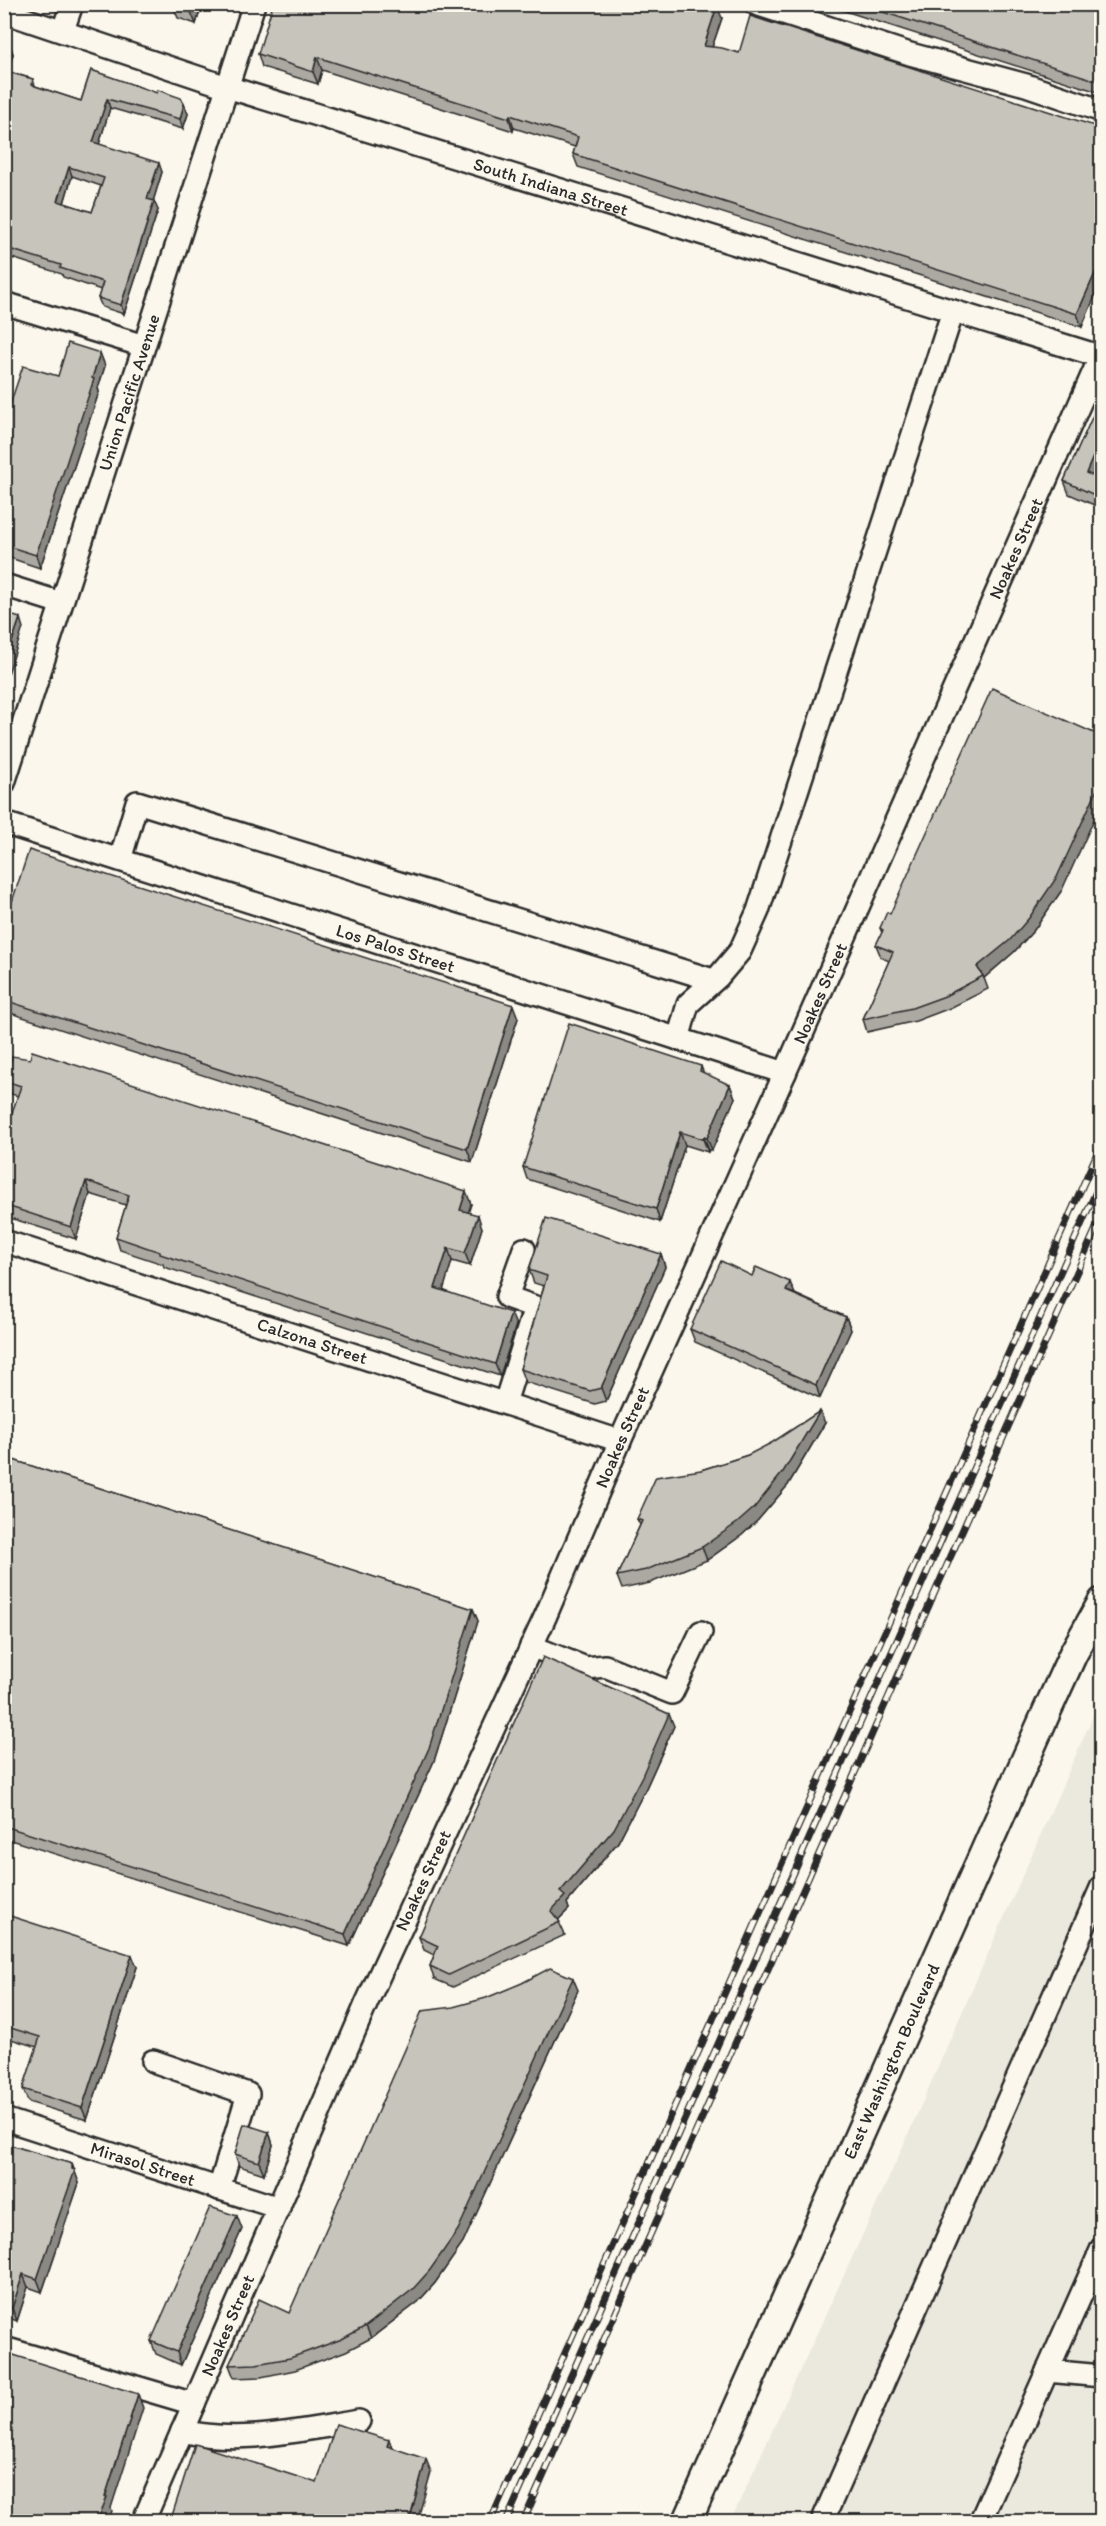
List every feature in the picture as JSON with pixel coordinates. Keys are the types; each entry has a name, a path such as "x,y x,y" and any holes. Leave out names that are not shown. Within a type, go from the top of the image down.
{"main road":[{"name":"East Washington Boulevard","path":"687,2522 1073,1654 1101,1602"}],"street":[{"path":"63,30 72,4"},
{"name":"Union Pacific Avenue","path":"4,783 254,4"},
{"path":"756,4 910,54 1026,85 1101,111"},
{"name":"South Indiana Street","path":"4,12 227,87 1101,356"},
{"path":"4,303 144,346"},
{"path":"678,1039 688,1004 740,951 758,911 953,311"},
{"name":"Noakes Street","path":"143,2522 368,2002 531,1646 1101,356"},
{"path":"4,585 61,603"},
{"path":"120,860 137,802 713,980"},
{"name":"Los Palos Street","path":"4,823 785,1073"},
{"name":"Calzona Street","path":"4,1241 620,1441"},
{"path":"505,1403 535,1307 507,1298 524,1249"},
{"path":"531,1646 586,1668 605,1666 672,1693 701,1632"},
{"path":"822,2522 1101,1886"},
{"path":"153,2061 248,2094 219,2189"},
{"name":"Mirasol Street","path":"4,2120 279,2208"},
{"path":"980,2522 1101,2248"},
{"path":"4,2348 194,2404"},
{"path":"1047,2371 1101,2376"},
{"path":"182,2431 206,2437 242,2438 359,2421"}],"shaded area":[{"path":"1101,1698 1101,2521 730,2522 892,2171"}],"building":[{"path":"174,4 194,4 191,12 173,6"},
{"path":"273,4 713,4 717,6 704,46 739,53 750,16 1101,128 1101,234 1095,248 1100,262 1077,314 573,154 578,137 510,115 509,118 317,57 313,72 258,54"},
{"path":"858,4 1101,4 1101,82"},
{"path":"4,43 10,45 4,60"},
{"path":"91,70 157,93 158,90 181,98 184,104 180,119 107,99 93,142 159,163 147,199 154,201 121,305 98,298 103,282 60,268 61,265 9,249 4,250 4,71 33,79 32,84 35,86 81,101","holes":["69,167 104,178 92,212 58,201"]},
{"path":"68,343 100,353 92,378 94,379 36,555 4,545 4,422 23,366 58,376"},
{"path":"1101,397 1101,438 1086,473 1101,479 1101,498 1064,481"},
{"path":"4,613 20,618 4,665"},
{"path":"992,688 1094,733 1101,717 1101,781 1057,877 1029,918 1010,940 977,967 983,976 945,996 912,1008 863,1019 893,952 876,945 883,930 880,928 887,912 890,914"},
{"path":"29,850 513,1005 467,1149 4,1000 4,926"},
{"path":"569,1023 701,1066 700,1071 730,1085 707,1138 703,1139 680,1132 656,1209 523,1167"},
{"path":"32,1051 466,1191 460,1210 478,1215 465,1253 448,1248 435,1288 511,1313 495,1364 160,1254 160,1252 116,1237 129,1195 86,1181 71,1227 4,1205 4,1137 21,1086 6,1081 12,1056 30,1059"},
{"path":"546,1218 661,1254 601,1388 590,1391 520,1369 547,1276 529,1270"},
{"path":"721,1261 752,1276 756,1267 790,1282 786,1291 846,1317 816,1385 690,1329"},
{"path":"820,1411 783,1472 754,1508 737,1523 702,1547 646,1570 617,1576 642,1521 637,1519 656,1477 701,1470 748,1455 773,1442"},
{"path":"4,1457 473,1609 429,1748 345,1934 4,1826"},
{"path":"543,1657 669,1714 642,1776 614,1829 560,1892 565,1896 551,1911 560,1922 449,1975 430,1966 438,1946 419,1937"},
{"path":"4,1914 132,1955 82,2108 23,2089 40,2037 4,2026"},
{"path":"550,1968 573,1978 458,2230 430,2270 413,2289 366,2326 342,2339 290,2358 256,2364 229,2365 259,2299 289,2313 422,2011 453,2007 486,1998"},
{"path":"244,2124 269,2132 259,2162 235,2154"},
{"path":"4,2143 72,2164 72,2169 75,2170 37,2279 23,2274 12,2308 4,2305"},
{"path":"210,2207 237,2216 177,2352 151,2341"},
{"path":"4,2352 138,2394 105,2497 107,2497 97,2522 12,2522 4,2519"},
{"path":"336,2424 389,2440 387,2446 426,2459 409,2522 170,2522 195,2444 317,2483"}],"railway":[{"path":"490,2522 1102,1142"},
{"path":"506,2522 1102,1178"},
{"path":"523,2522 1102,1215"}]}
